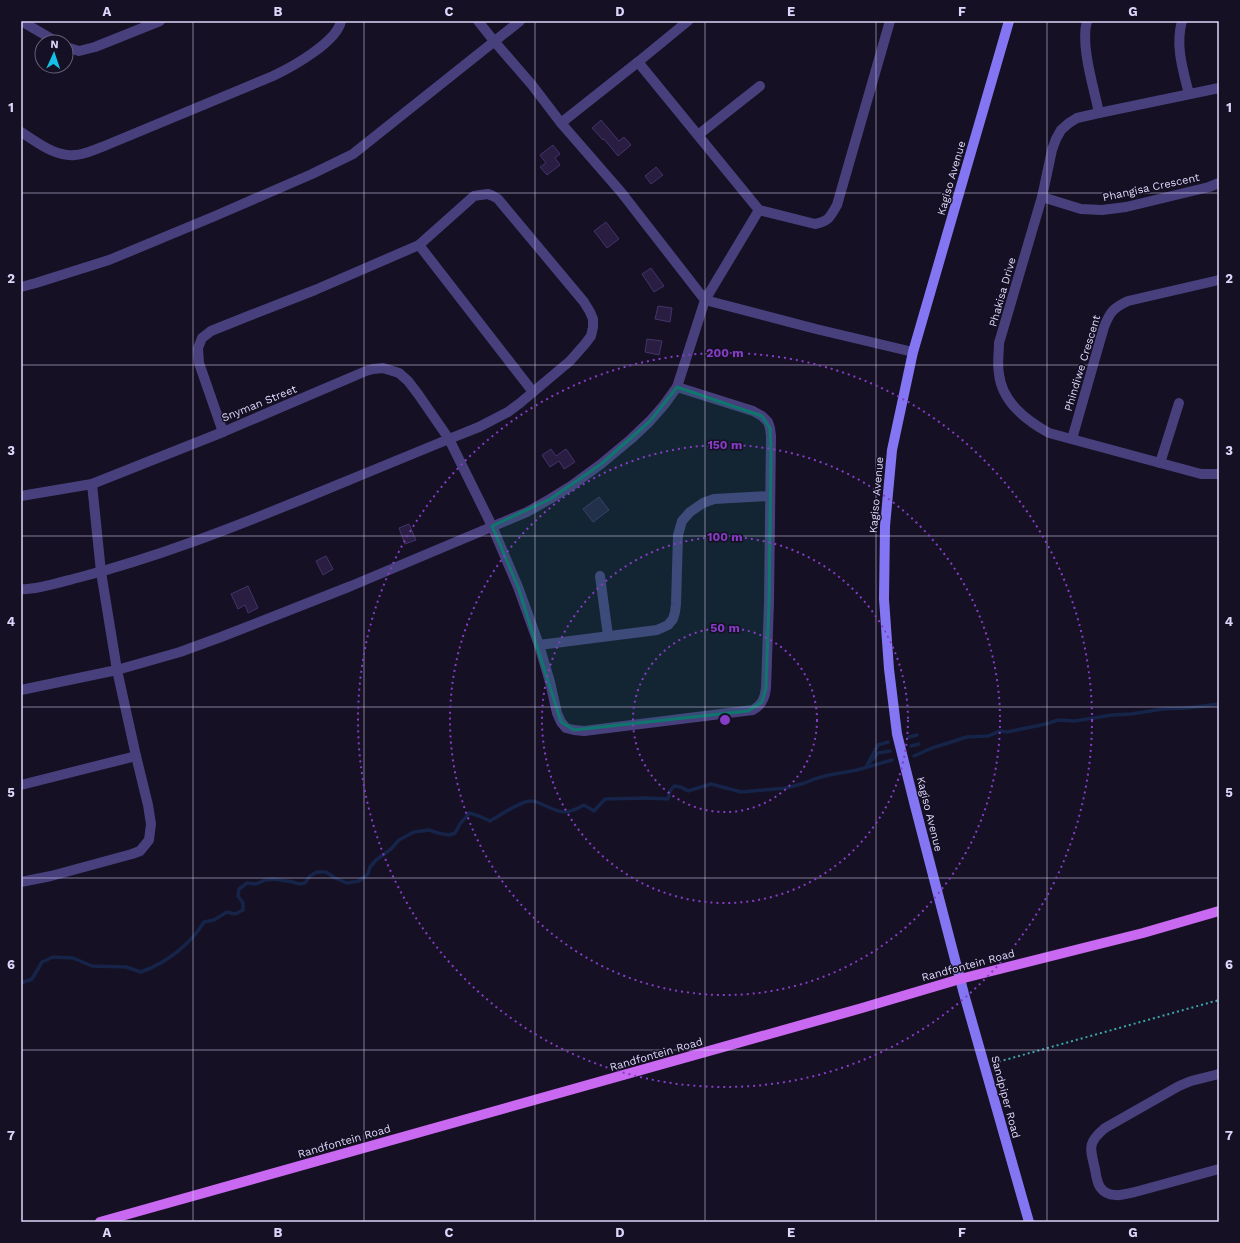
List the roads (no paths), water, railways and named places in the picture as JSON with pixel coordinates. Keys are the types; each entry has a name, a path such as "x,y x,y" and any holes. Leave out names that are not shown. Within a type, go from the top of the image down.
{"main road":[{"name":"Randfontein Road","path":"100,1222 862,1008 960,979 1143,933 1219,912"}],"street":[{"path":"21,21 43,34"},
{"path":"74,49 80,51 95,47 160,21"},
{"path":"21,132 58,154 66,156 76,156 102,147 273,76 303,59 333,36 340,26 341,21"},
{"path":"478,21 532,85 561,123 621,192 705,300 816,329 913,352"},
{"path":"21,287 109,260 312,174 353,154 520,21"},
{"path":"561,123 688,21"},
{"path":"638,62 759,210 816,224 824,222 830,218 837,205 890,21"},
{"name":"Kagiso Avenue","path":"960,979 897,734 889,669 884,599 885,526 892,450 913,352 1009,21"},
{"path":"1087,21 1085,35 1087,55 1099,113"},
{"path":"1182,21 1180,56 1189,94"},
{"path":"698,135 760,86"},
{"name":"Phakisa Drive","path":"1219,88 1077,118 1068,123 1061,130 1052,150 1042,197 999,343 999,374 1005,394 1017,411 1032,424 1049,433 1201,474 1219,474"},
{"name":"Phangisa Crescent","path":"1042,197 1081,209 1102,210 1126,207 1209,187 1219,183"},
{"name":"Snyman Street","path":"533,392 570,361 585,344 590,336 593,319 584,302 498,199 488,194 480,194 469,200 418,245 315,290 211,331 202,338 198,348 200,364 223,432 373,368 384,368 399,373 408,381 449,439 492,526 518,587 539,645 557,713 561,722 566,728 584,731 748,711 758,707 765,696 766,688 770,602 770,496"},
{"path":"21,690 117,670 180,652 254,625 352,586 527,512 571,486 631,439 650,421 677,387 705,300 759,210"},
{"path":"21,589 31,589 101,572 146,559 261,516 479,427 508,412 533,392 418,245"},
{"name":"Phindiwe Crescent","path":"1072,439 1104,327 1111,311 1117,306 1128,301 1219,280"},
{"path":"539,645 657,630 668,625 673,619 676,604 678,535 682,521 690,512 703,503 714,499 770,496 771,436 768,422 762,416 753,411 677,387"},
{"path":"1160,463 1179,403"},
{"path":"21,496 92,484 223,432"},
{"path":"21,882 51,876 140,851 149,840 152,824 117,670 101,572 92,484"},
{"path":"600,576 608,636"},
{"path":"21,785 136,756"},
{"name":"Sandpiper Road","path":"960,979 1029,1222"},
{"path":"1219,1074 1191,1081 1179,1086 1105,1128 1093,1140 1091,1153 1100,1187 1106,1192 1114,1195 1123,1196 1219,1169"}],"waterway":[{"path":"914,756 932,748 967,737 988,736 1000,731 1007,732 1058,720 1075,721 1112,715 1219,704"},
{"path":"909,737 917,735"},
{"path":"866,767 878,745 888,742"},
{"path":"911,746 919,744"},
{"path":"869,763 878,753 890,751"},
{"path":"21,983 32,979 42,962 53,957 73,958 92,966 126,967 141,972 159,964 185,946 204,922 214,920 227,912 235,914 243,910 243,903 238,896 239,889 247,883 256,884 265,880 274,879 299,884 305,883 310,876 317,872 326,872 347,883 359,881 368,874 370,867 376,860 391,849 399,840 414,832 429,830 449,835 455,833 469,813 490,821 522,803 531,801 561,812 574,810 584,805 594,811 605,799 668,799 670,791 674,786 681,787 688,791 711,784 741,792 786,788 829,775 857,770 892,760"}]}
